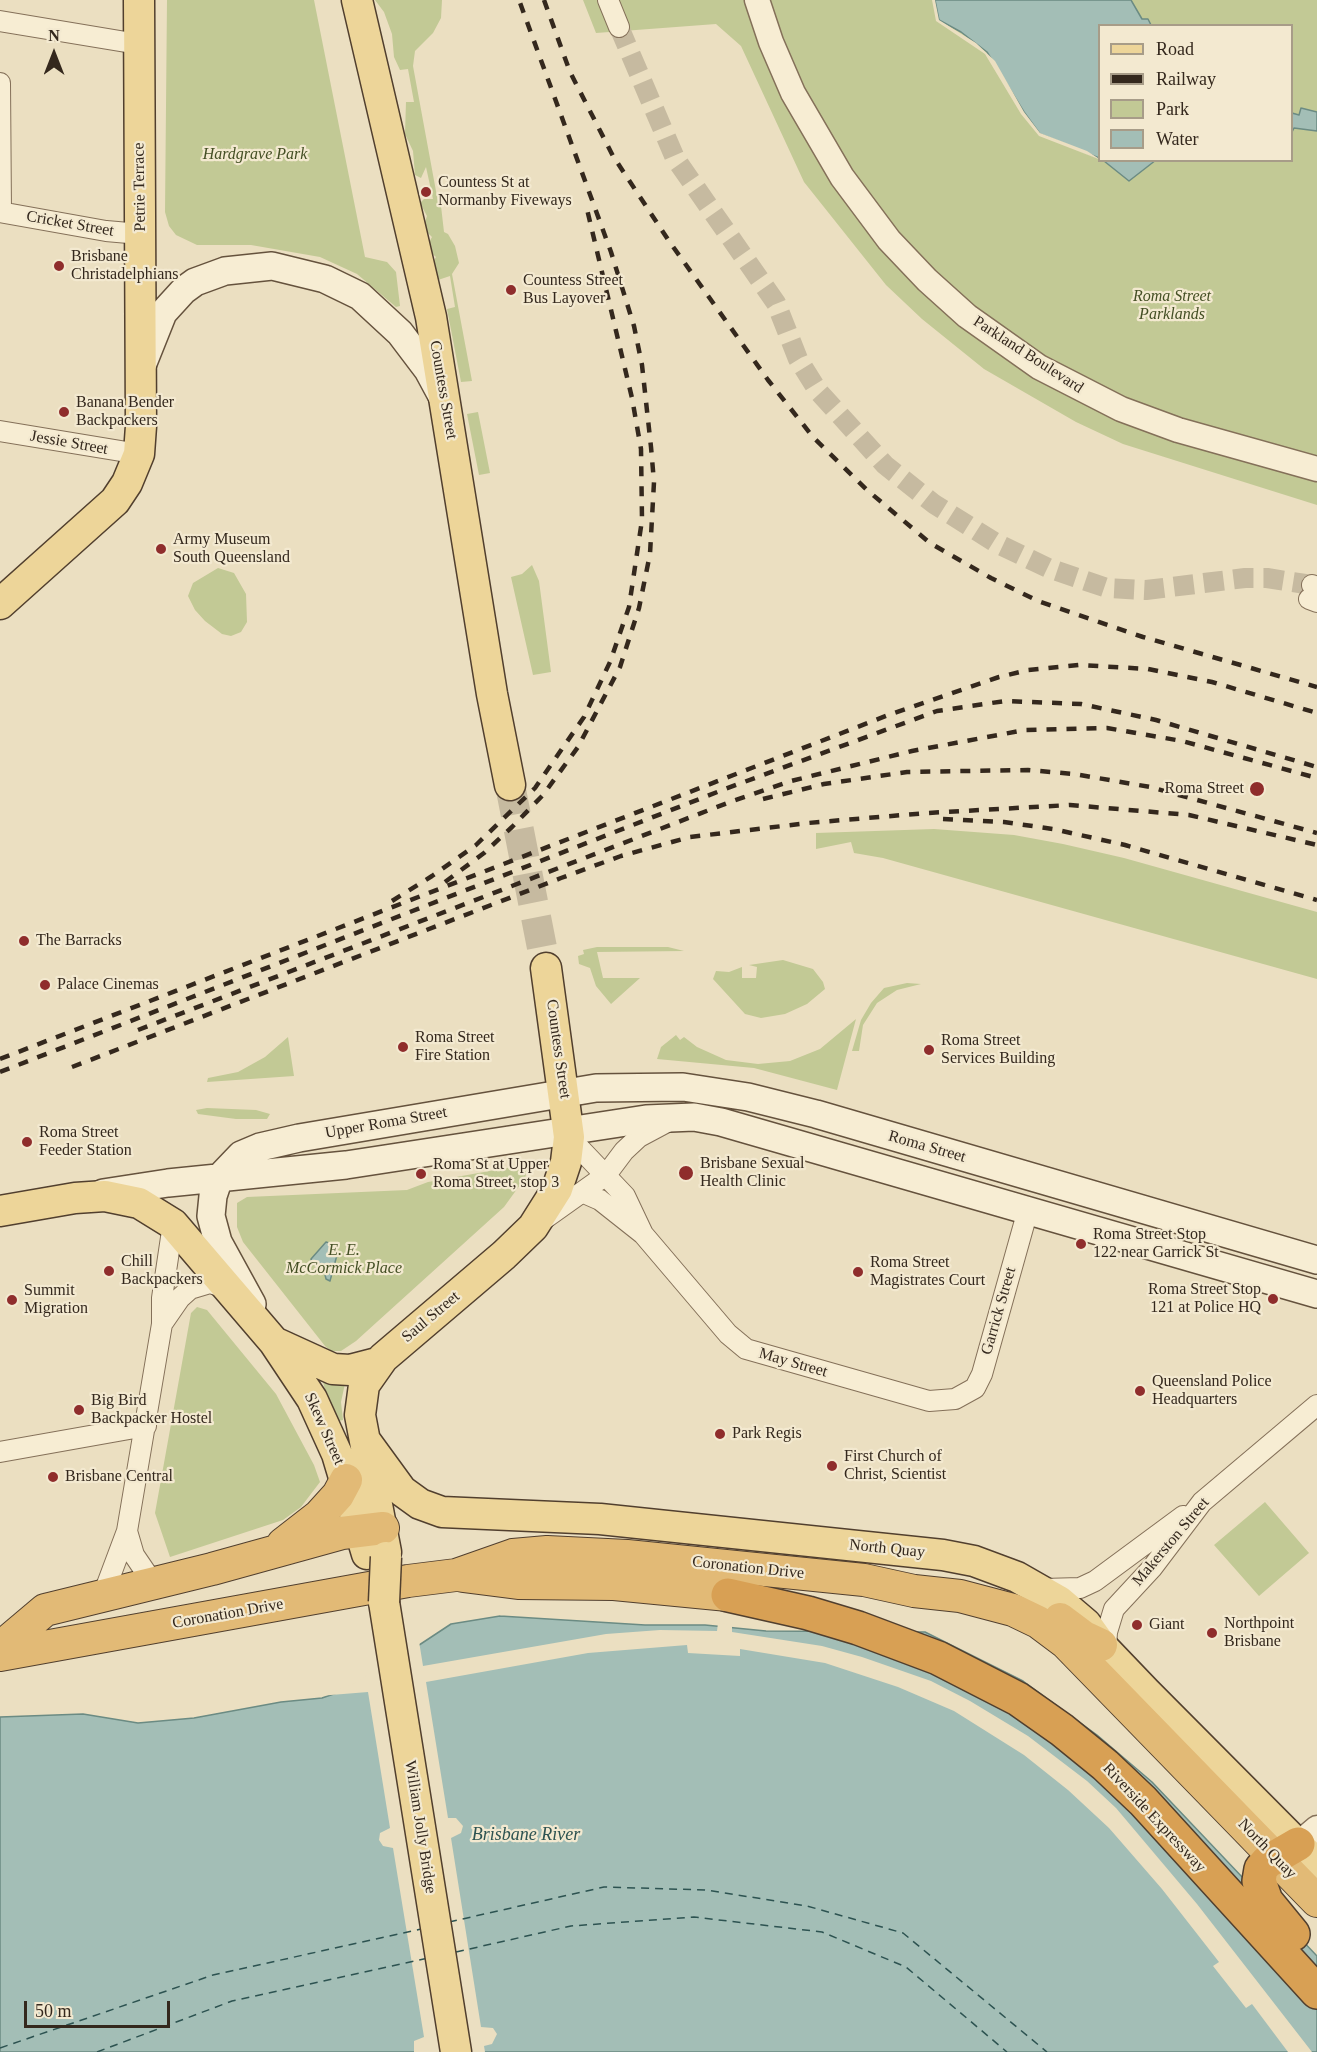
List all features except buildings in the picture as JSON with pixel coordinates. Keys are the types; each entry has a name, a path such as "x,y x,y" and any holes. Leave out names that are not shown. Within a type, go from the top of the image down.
{"highway":[{"path":"273,1552 319,1516 338,1495 346,1480"},
{"path":"0,1648 45,1610 273,1552 375,1544"},
{"name":"Coronation Drive","path":"0,1655 375,1587 456,1575 513,1555 547,1552 627,1556 864,1580 914,1591 984,1601 1013,1610 1038,1622"},
{"name":"Coronation Drive","path":"456,1575 518,1583 604,1583 728,1595"},
{"path":"864,1580 898,1576 1002,1589 1037,1603 1084,1637 1103,1647"},
{"name":"Riverside Expressway","path":"728,1595 858,1628 910,1647 969,1673 1018,1700 1062,1730 1105,1765 1143,1801 1197,1864 1253,1920 1317,1992"},
{"name":"North Quay","path":"1038,1622 1066,1643 1294,1852 1317,1901"},
{"path":"1294,1852 1259,1881 1266,1901 1317,1961"},
{"path":"1197,1864 1237,1921 1317,2017"}],"main road":[{"name":"Petrie Terrace","path":"0,604 115,501 127,483 139,454 141,367 139,0"},
{"name":"Countess Street","path":"357,0 431,317 492,694 510,785"},
{"path":"141,367 163,313 184,290 195,282 225,271 272,266 317,276 342,285 360,296 402,335 428,370 445,402"},
{"name":"Countess Street","path":"546,968 569,1134"},
{"name":"Roma Street","path":"564,1093 596,1088 683,1087 748,1097 1317,1260"},
{"name":"Upper Roma Street","path":"219,1178 241,1155 268,1144 564,1093"},
{"name":"Roma Street","path":"569,1134 680,1117 721,1122 1317,1294"},
{"name":"Upper Roma Street","path":"0,1211 159,1184 346,1165 569,1134"},
{"name":"Saul Street","path":"375,1544 367,1443 360,1415 360,1398 364,1385 377,1364 533,1227 543,1214 561,1179 568,1154 569,1134"},
{"name":"Skew Street","path":"219,1178 214,1190 212,1208 218,1242 272,1339 312,1399 328,1431 346,1480 375,1544"},
{"name":"Skew Street","path":"75,1198 105,1196 131,1200 157,1212 173,1224 272,1339"},
{"path":"272,1339 333,1369 358,1369 377,1364"},
{"name":"North Quay","path":"367,1443 402,1491 420,1504 442,1512 600,1519 943,1555 997,1569 1038,1588 1086,1624 1103,1647 1294,1852"},
{"name":"William Jolly Bridge","path":"375,1544 456,2052"}],"street":[{"path":"608,0 619,27"},
{"name":"Parkland Boulevard","path":"757,0 771,42 793,93 842,177 890,240 927,280 967,316 1039,367 1121,409 1178,430 1317,469"},
{"path":"0,21 138,44"},
{"path":"0,83 0,212"},
{"name":"Cricket Street","path":"0,212 106,231 140,234"},
{"name":"Jessie Street","path":"1,431 139,454"},
{"path":"533,1227 584,1194 606,1175 624,1151 639,1137 680,1117"},
{"name":"May Street","path":"569,1134 625,1196 643,1234"},
{"name":"May Street","path":"584,1194 600,1200 643,1234 728,1334 746,1349 917,1400 955,1399"},
{"name":"Garrick Street","path":"955,1399 975,1388 982,1374 1028,1210"},
{"path":"103,1595 127,1531 162,1324 162,1298 170,1258 173,1224"},
{"path":"162,1324 180,1298 190,1289 216,1283 229,1289"},
{"name":"Makerston Street","path":"1103,1647 1114,1610 1152,1568 1202,1502 1317,1405"},
{"path":"0,1452 146,1426"},
{"path":"1038,1588 1060,1590 1080,1588 1095,1581 1202,1502"},
{"path":"127,1531 134,1555 153,1583"}],"green space":[{"name":"Hardgrave Park","path":"167,0 314,0 365,257 387,262 396,272 400,306 396,307 357,274 320,257 251,245 197,245 176,235 169,226 165,212"},
{"path":"375,0 442,0 441,18 433,33 415,51 413,66 438,202 441,206 444,232 448,234 455,246 459,263 452,274 472,381 461,382 447,309 455,307 450,276 438,280 432,279 429,269 436,257 426,248 432,237 423,228 427,216 420,203 424,199 433,199 426,167 421,178 415,175 413,151 405,134 406,102 414,102 408,69 400,70 394,57 392,34 384,12"},
{"name":"Roma Street Parklands","path":"583,0 1317,0 1317,505 1123,444 1076,422 984,369 922,319 886,285 804,182 741,46 716,24 596,33"},
{"path":"478,412 490,473 479,475 467,414"},
{"path":"532,565 539,581 551,672 533,675 511,577 522,574"},
{"path":"218,568 234,573 246,594 247,622 241,632 231,636 222,634 205,621 195,610 188,596 193,583"},
{"path":"934,829 1014,835 1063,844 1124,858 1317,912 1317,979 883,858 854,853 851,842 816,849 816,833"},
{"path":"597,947 668,947 684,951 597,952 603,978 640,978 611,1004 596,986 590,968 579,964 578,956 584,954 583,950"},
{"path":"783,960 813,969 823,982 825,989 807,1004 785,1014 761,1018 745,1014 713,979 716,971 729,972 742,967 742,978 756,978 757,967 749,965"},
{"path":"907,983 921,984 897,990 877,1003 863,1025 859,1051 852,1051 861,1020 871,1003 884,988"},
{"path":"856,1019 837,1090 754,1068 657,1059 661,1047 676,1035 680,1040 684,1037 697,1047 726,1060 758,1064 790,1061 820,1049"},
{"path":"288,1037 294,1076 207,1082 208,1078 238,1072 265,1057"},
{"path":"207,1108 256,1110 270,1114 267,1119 236,1119 198,1114 196,1110"},
{"name":"E. E. McCormick Place","path":"529,1164 525,1178 504,1207 356,1341 341,1351 331,1351 325,1346 243,1242 237,1227 237,1203 247,1197 407,1190 428,1182"},
{"path":"197,1307 207,1310 276,1394 314,1465 320,1482 301,1507 283,1520 170,1557 155,1513 191,1313"},
{"path":"321,1374 346,1379 341,1402 343,1420 339,1421 327,1398"},
{"path":"1265,1502 1309,1553 1259,1596 1214,1545"}],"water":[{"path":"935,0 1131,0 1142,19 1148,19 1150,24 1098,24 1098,158 1040,134 987,52 961,32 939,20"},
{"path":"1301,108 1317,112 1317,131 1294,128 1293,130 1293,113 1299,115"},
{"path":"1105,162 1153,162 1129,181"},
{"path":"326,1242 332,1244 337,1255 330,1281 326,1279 324,1270 312,1263 311,1259"},
{"name":"Brisbane River","path":"500,1616 645,1625 705,1625 766,1631 925,1632 1023,1681 1097,1735 1152,1782 1317,1956 1317,2052 0,2052 0,1717 83,1714 138,1723 194,1718 281,1702 322,1698 357,1686 451,1624"}],"pier":[{"path":"932,0 935,0 939,20 976,43 995,61 1024,112 1040,133 1087,151 1098,159 1039,136 1021,114 985,54 936,21"},
{"path":"718,1623 732,1625 732,1632 822,1646 931,1681 970,1701 1028,1736 1087,1781 1116,1808 1197,1904 1312,2052 1288,2052 1252,2004 1246,2008 1213,1966 1219,1962 1162,1889 1109,1828 1068,1790 1024,1755 954,1711 898,1687 825,1663 740,1649 740,1656 688,1653 687,1645 588,1653 426,1682 448,1818 456,1818 463,1826 461,1833 451,1838 481,2027 493,2028 497,2034 492,2044 484,2046 485,2052 414,2052 414,2041 424,2037 393,1848 383,1846 379,1840 380,1833 390,1828 368,1692 322,1696 355,1683 419,1641 423,1666 606,1634 660,1630 717,1631"}],"ferry route":[{"path":"449,1922 604,1887 706,1890 807,1906 903,1933 1047,2052"},
{"path":"456,1952 571,1926 694,1917 822,1932 906,1967 1007,2052"},
{"path":"0,2048 213,1975 421,1929"},
{"path":"97,2052 232,2001 428,1958"}],"tunnel":[{"path":"619,27 675,158 776,303 798,359 818,391 885,465 934,504 996,543 1048,568 1107,588 1146,590 1245,578 1267,578 1312,585"},
{"path":"510,785 546,968"}],"railway":[{"path":"445,882 484,853 512,827 543,795 578,747 620,667 639,608 650,554 654,482 642,365 634,326 611,252 519,0"},
{"path":"544,0 570,72 613,156 669,241 768,380 813,437 867,490 930,543 991,578 1038,601 1143,637 1317,687"},
{"path":"392,901 476,845 535,788 584,717 610,662 629,607 642,520 641,449 632,398 586,205"},
{"path":"0,1059 891,714 999,677 1028,670 1079,665 1148,669 1212,682 1317,713"},
{"path":"0,1072 725,789 937,711 1005,701 1081,704 1156,720 1317,767"},
{"path":"138,1030 730,802 791,781 912,751 1025,730 1107,728 1182,741 1317,778"},
{"path":"763,799 824,784 907,772 1028,770 1074,774 1150,787 1317,833"},
{"path":"72,1067 561,878 621,856 690,837 808,823 927,813 1070,805 1189,815 1317,845"},
{"path":"943,819 1004,822 1053,829 1125,845 1317,900"}],"place":[{"name":"Countess St at Normanby Fiveways","path":"426,192"},
{"name":"Brisbane Christadelphians","path":"59,266"},
{"name":"Countess Street Bus Layover","path":"511,290"},
{"name":"Banana Bender Backpackers","path":"64,412"},
{"name":"Army Museum South Queensland","path":"161,549"},
{"name":"Roma Street","path":"1257,789"},
{"name":"The Barracks","path":"24,941"},
{"name":"Palace Cinemas","path":"45,985"},
{"name":"Roma Street Fire Station","path":"403,1047"},
{"name":"Roma Street Services Building","path":"929,1050"},
{"name":"Roma Street Feeder Station","path":"27,1142"},
{"name":"Brisbane Sexual Health Clinic","path":"686,1173"},
{"name":"Roma St at Upper Roma Street, stop 3","path":"421,1174"},
{"name":"Roma Street Stop 122 near Garrick St","path":"1081,1244"},
{"name":"Chill Backpackers","path":"109,1271"},
{"name":"Roma Street Magistrates Court","path":"858,1272"},
{"name":"Roma Street Stop 121 at Police HQ","path":"1273,1299"},
{"name":"Summit Migration","path":"12,1300"},
{"name":"Queensland Police Headquarters","path":"1140,1391"},
{"name":"Big Bird Backpacker Hostel","path":"79,1410"},
{"name":"Park Regis","path":"720,1434"},
{"name":"First Church of Christ, Scientist","path":"832,1466"},
{"name":"Brisbane Central","path":"53,1477"},
{"name":"Giant","path":"1137,1625"},
{"name":"Northpoint Brisbane","path":"1212,1633"}]}
